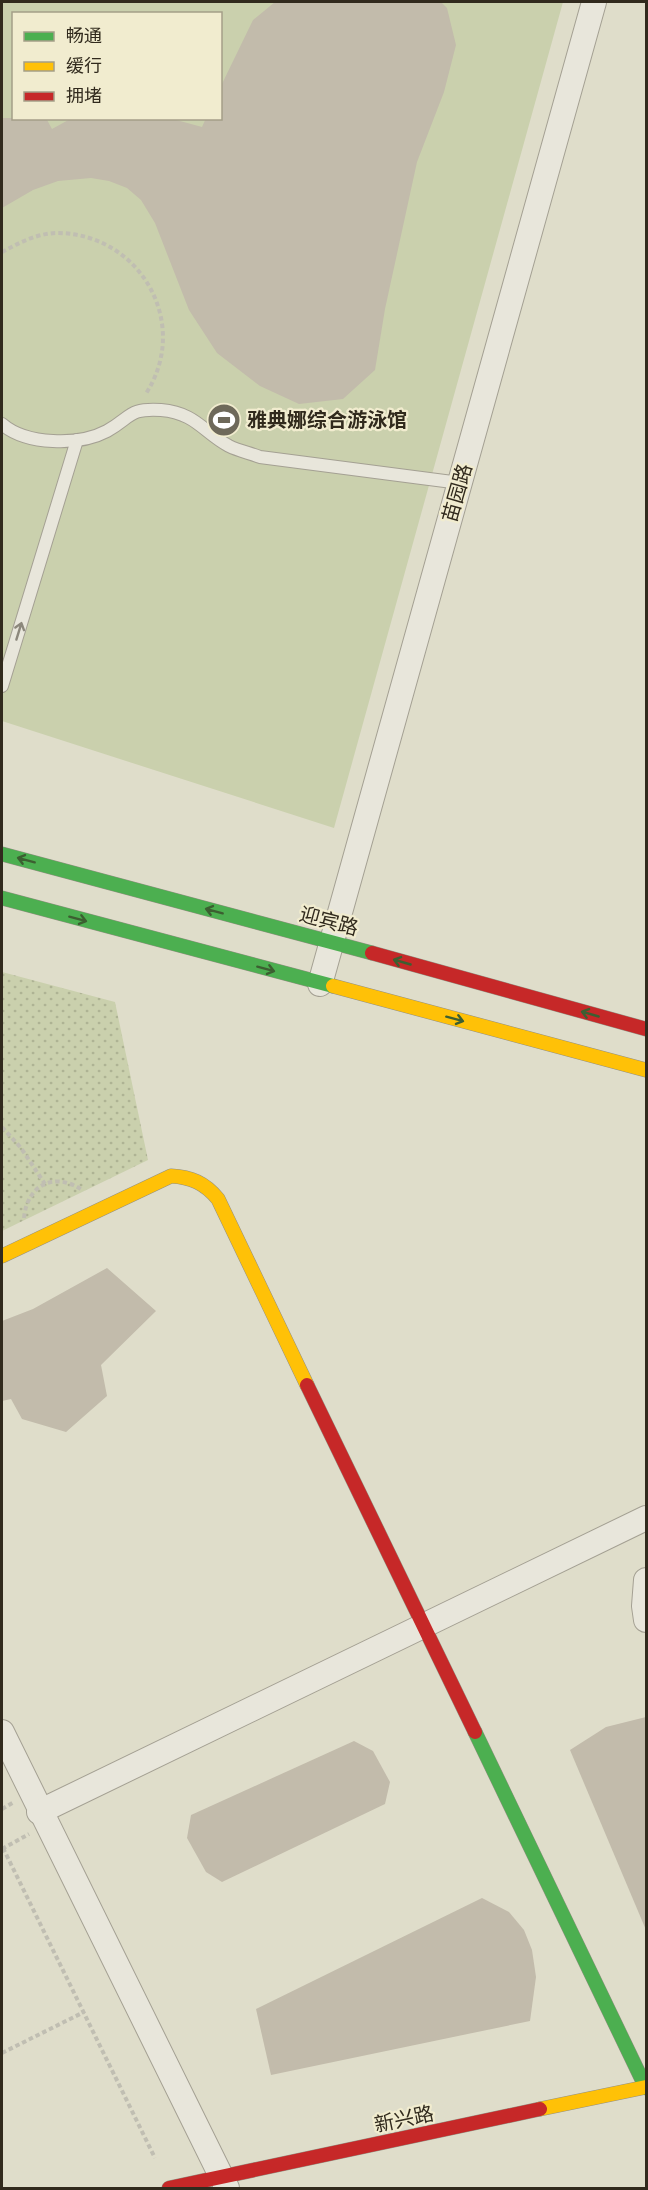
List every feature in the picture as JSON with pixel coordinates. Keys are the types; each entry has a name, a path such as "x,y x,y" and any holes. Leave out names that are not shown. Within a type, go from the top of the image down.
{"street":[{"name":"苗园路","path":"320,984 594,2"},
{"name":"迎宾路","path":"2,854 646,1029"},
{"path":"2,898 646,1070"},
{"path":"2,1256 171,1176 185,1176 198,1180 210,1188 218,1199 646,2088"},
{"path":"43,1818 646,1518"},
{"path":"646,1580 644,1606 646,1620"},
{"path":"2,1732 224,2183"},
{"name":"新兴路","path":"169,2188 224,2183 646,2088"}],"lane":[{"path":"2,424 36,440 77,440 106,432 135,411 162,410 188,416 229,446 260,457 460,483"},
{"path":"2,687 77,440"}],"path":[{"path":"2,252 24,240 57,233 90,238 122,254 146,279 161,312 164,347 155,381 135,411"},
{"path":"2,1127 21,1148 45,1184"},
{"path":"33,1241 24,1219 25,1208 29,1197 45,1184 60,1181 71,1184 81,1190 94,1211"},
{"path":"43,1818 2,1848 155,2158"},
{"path":"2,2053 84,2012"}],"green space":[{"name":"雅典娜综合游泳馆","path":"2,2 563,2 334,828 2,721"},
{"path":"2,972 115,1002 148,1160 2,1231"}],"building":[{"path":"275,2 441,2 447,8 456,45 444,92 417,162 385,309 375,370 343,399 299,404 260,386 217,353 189,310 155,223 141,200 127,188 109,181 91,178 58,181 33,190 2,208 2,118 47,120 52,129 68,120 176,120 202,127 205,120 222,120 222,84 253,20"},
{"path":"107,1268 156,1311 101,1365 107,1396 66,1432 22,1419 11,1399 2,1401 2,1321 33,1309"},
{"path":"646,1717 646,1930 570,1750 606,1727"},
{"path":"354,1741 373,1751 390,1782 385,1804 222,1882 206,1872 187,1838 191,1815"},
{"path":"482,1898 509,1912 524,1930 532,1950 536,1977 530,2021 271,2075 256,2009"}],"traffic: fast":[{"path":"2,854 372,953"},
{"path":"2,898 333,986"},
{"path":"475,1732 646,2088"}],"traffic: slow":[{"path":"333,986 646,1070"},
{"path":"2,1256 171,1176 197,1182 218,1199 307,1385"},
{"path":"540,2109 646,2087"}],"traffic: jam":[{"path":"372,953 646,1029"},
{"path":"307,1385 475,1732"},
{"path":"169,2188 540,2109"}],"place":[{"name":"雅典娜综合游泳馆","path":"224,420"}]}
